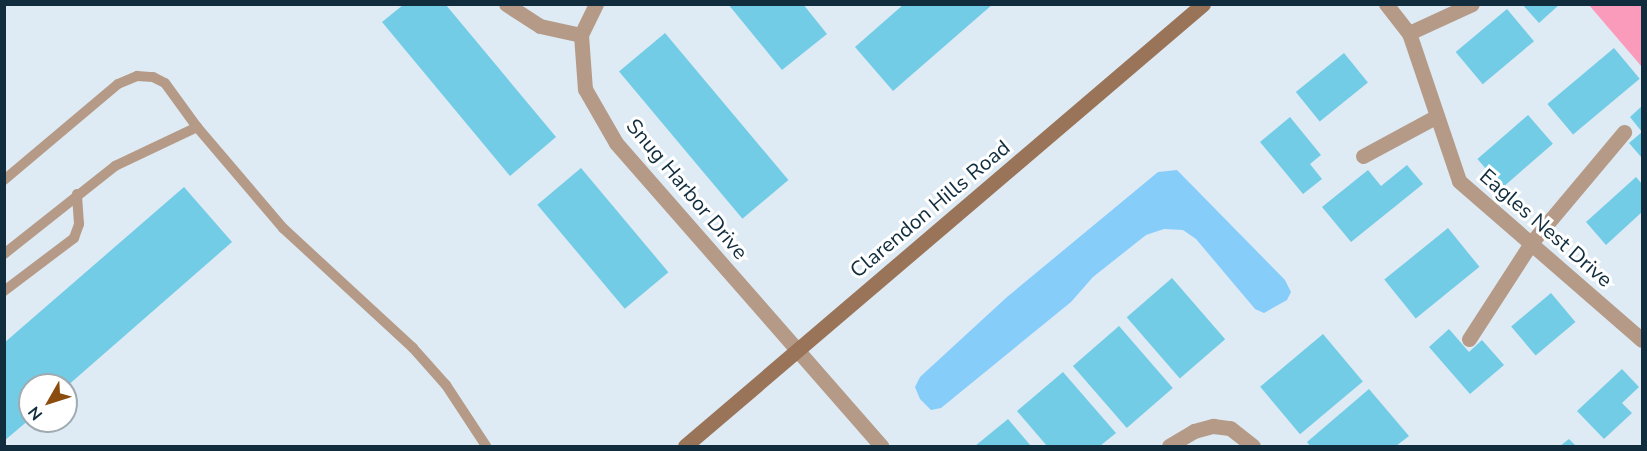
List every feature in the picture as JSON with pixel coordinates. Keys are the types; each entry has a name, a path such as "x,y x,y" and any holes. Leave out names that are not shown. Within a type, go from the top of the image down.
{"street":[{"path":"506,4 540,26 582,35"},
{"name":"Snug Harbor Drive","path":"596,4 582,35 585,89 616,143 798,350 846,411 881,447"},
{"name":"Clarendon Hills Road","path":"685,447 1203,4"},
{"name":"Eagles Nest Drive","path":"1386,4 1409,33 1458,181 1642,340"},
{"path":"1409,33 1472,4"},
{"path":"1363,156 1437,116"},
{"path":"1469,339 1531,243 1624,132"},
{"path":"1169,447 1194,431 1213,426 1230,428 1253,447"}],"lane":[{"path":"4,180 111,89 137,76 165,83 196,127 310,256 412,348 447,386 486,447"},
{"path":"4,254 115,166 196,127"},
{"path":"4,291 74,238 79,224 77,194"}],"shaded area":[{"path":"1589,5 1642,5 1642,67"}],"water":[{"path":"1177,170 1285,280 1291,292 1287,300 1264,313 1255,309 1196,239 1183,230 1164,229 1146,235 1093,277 1071,302 941,408 931,410 920,399 915,387 920,377 1007,297 1158,172"}],"building":[{"path":"728,4 803,4 827,34 782,70"},
{"path":"904,4 993,4 893,91 855,47"},
{"path":"1522,4 1560,4 1539,23"},
{"path":"403,5 446,5 556,137 510,176 382,22"},
{"path":"1507,9 1534,41 1483,84 1456,52"},
{"path":"665,33 788,180 742,219 619,72"},
{"path":"1614,48 1640,79 1573,135 1547,104"},
{"path":"1344,53 1368,83 1320,122 1296,92"},
{"path":"1642,106 1642,132 1630,117"},
{"path":"1528,115 1553,144 1502,188 1477,159"},
{"path":"1290,117 1321,155 1310,164 1322,179 1303,194 1260,142"},
{"path":"1642,132 1642,158 1629,143"},
{"path":"1407,165 1423,184 1351,242 1322,207 1368,170 1381,186"},
{"path":"581,168 668,272 625,309 537,205"},
{"path":"1636,177 1642,184 1642,212 1606,245 1586,222"},
{"path":"184,187 232,242 78,377 78,373 18,373 18,429 4,441 4,343"},
{"path":"1448,228 1479,267 1416,318 1384,280"},
{"path":"1172,278 1225,339 1180,378 1127,317"},
{"path":"1551,293 1575,322 1536,356 1511,326"},
{"path":"1119,326 1173,388 1127,428 1073,366"},
{"path":"1449,329 1469,352 1482,340 1504,365 1470,394 1429,347"},
{"path":"1323,334 1363,381 1300,434 1260,387"},
{"path":"1622,369 1639,387 1622,403 1632,413 1604,439 1577,411"},
{"path":"1063,372 1116,433 1100,446 1047,446 1017,411"},
{"path":"1369,389 1409,436 1396,446 1310,446 1307,442"},
{"path":"1008,419 1031,446 975,446"},
{"path":"1569,439 1576,446 1560,446"}]}
